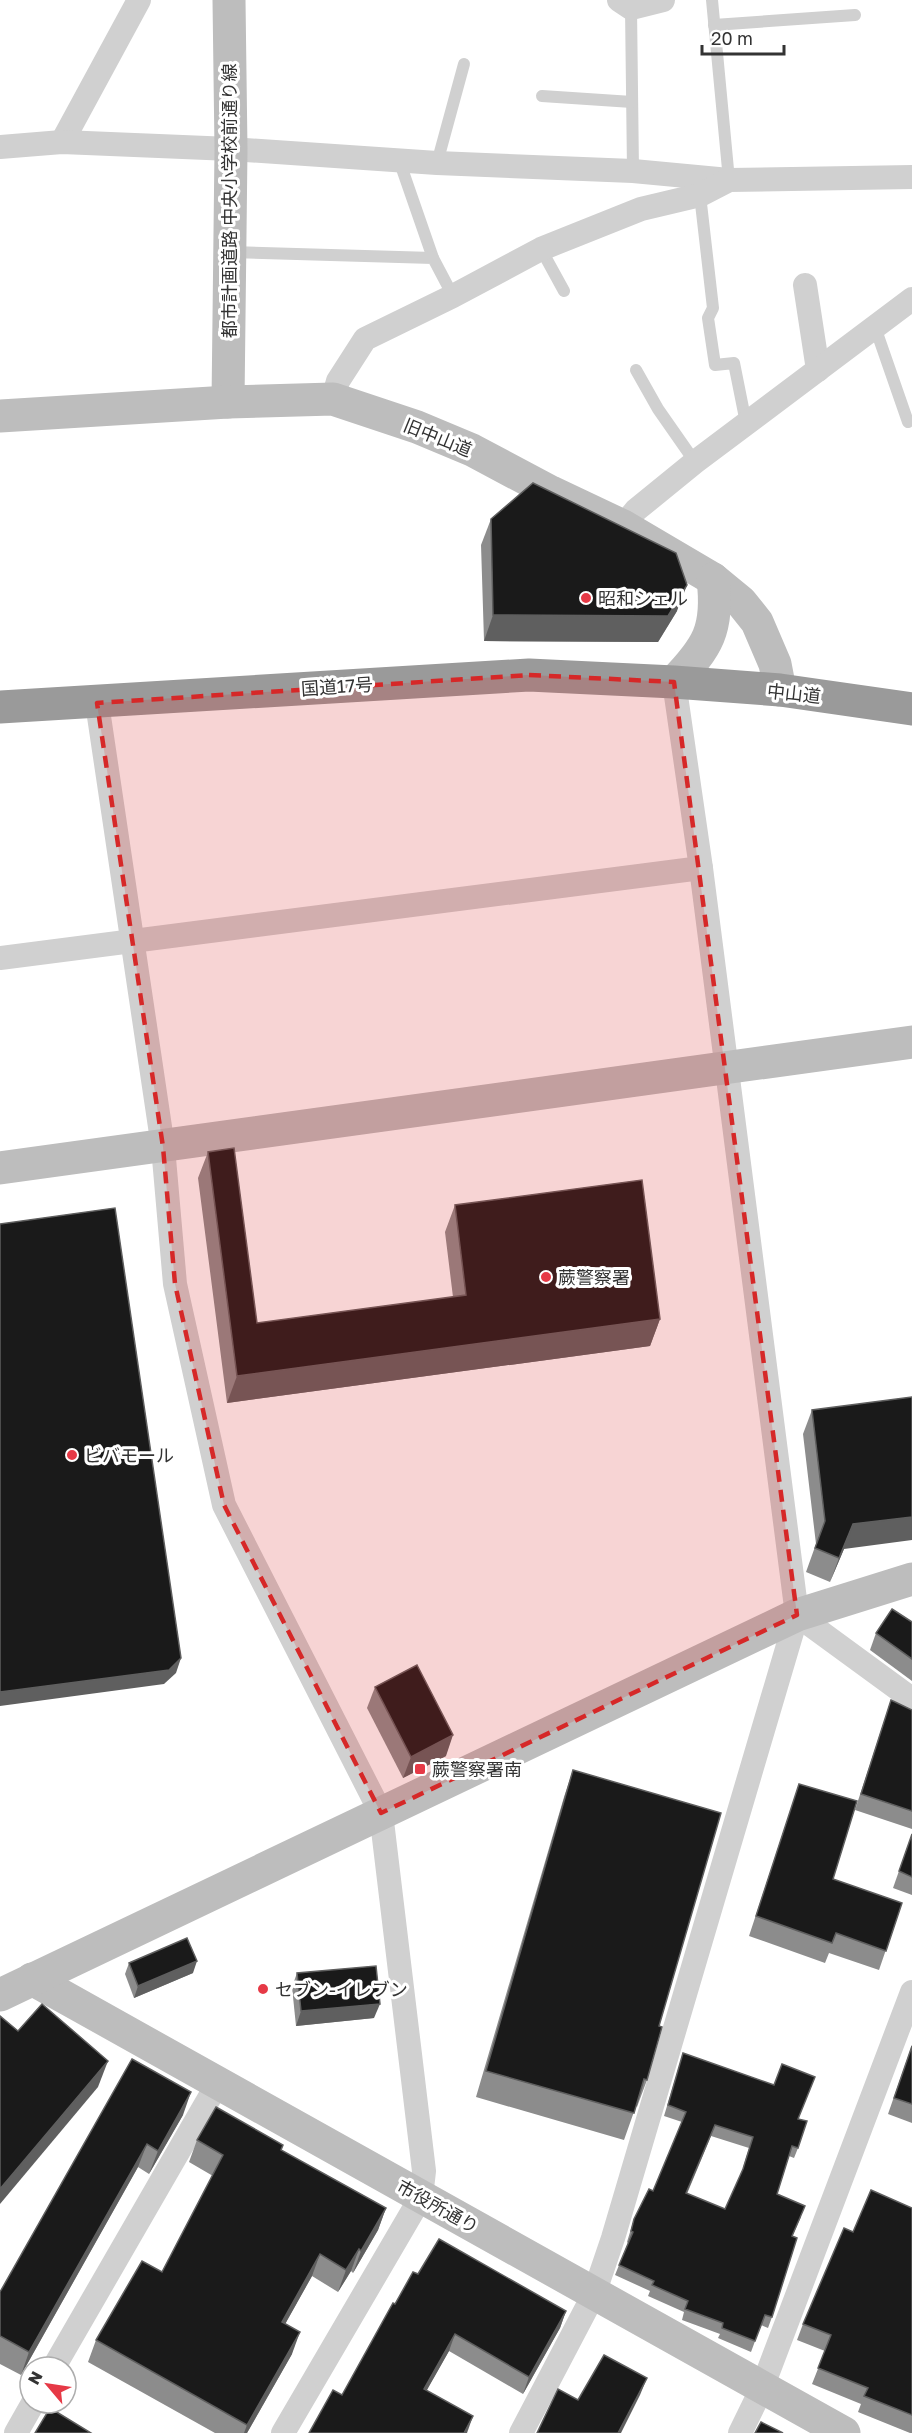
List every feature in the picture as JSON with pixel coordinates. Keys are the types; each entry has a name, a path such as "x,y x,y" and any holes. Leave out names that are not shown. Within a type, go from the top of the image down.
{"highway":[{"name":"国道17号","path":"0,707 97,703 375,683 530,675 674,682"},
{"name":"中山道","path":"674,682 780,690 912,709"}],"street":[{"path":"62,142 139,0"},
{"name":"都市計画道路 中央小学校前通り線","path":"228,402 231,149 229,0"},
{"path":"625,4 663,0"},
{"path":"0,147 62,142 231,149 437,163 633,171 729,180 912,177"},
{"path":"333,399 338,381 365,339 541,249 641,209 700,195 729,180"},
{"path":"805,285 818,370"},
{"path":"622,526 636,510 695,462 912,299"},
{"name":"旧中山道","path":"0,416 228,402 333,399 417,427 472,450 622,526 714,579 741,602 757,622 775,663 780,690"},
{"path":"521,2433 594,2294 613,2238 797,1615 674,682 694,661 706,642 714,622 716,602 714,579"},
{"path":"97,703 163,1147 175,1284 224,1505 381,1813 424,2170 421,2197 284,2433"},
{"path":"0,958 700,868"},
{"path":"0,1168 726,1070 912,1042"},
{"path":"0,1995 797,1615 912,1579"},
{"path":"797,1615 912,1699"},
{"name":"市役所通り","path":"32,1979 844,2433"},
{"path":"740,2433 762,2388 912,1992"},
{"path":"61,2355 218,2083"},
{"path":"16,2433 26,2415"}],"lane":[{"path":"712,0 729,180"},
{"path":"625,4 632,102 633,171"},
{"path":"714,25 855,15"},
{"path":"437,163 464,64"},
{"path":"542,96 632,102"},
{"path":"399,160 433,258 453,296"},
{"path":"700,195 713,308 708,318 715,365 734,363 746,423"},
{"path":"541,249 564,291"},
{"path":"230,252 433,258"},
{"path":"875,327 908,422"},
{"path":"636,370 658,409 695,462"}],"highlighted area":[{"path":"529,675 674,682 797,1615 381,1813 224,1505 175,1284 163,1147 97,703"}],"building":[{"path":"533,483 676,553 687,585 668,616 493,615 491,519"},
{"name":"蕨警察署","path":"234,1148 257,1323 466,1295 455,1205 642,1180 660,1319 237,1376 208,1152"},
{"name":"ビバモール","path":"115,1208 181,1658 169,1670 0,1692 0,1224"},
{"path":"912,1397 912,1517 853,1524 839,1558 815,1548 825,1521 812,1410"},
{"path":"892,1609 912,1622 912,1659 876,1633"},
{"path":"417,1665 453,1735 411,1757 375,1687"},
{"path":"891,1700 912,1710 912,1811 861,1794"},
{"path":"573,1770 721,1813 659,2026 662,2027 647,2080 644,2079 634,2113 486,2071"},
{"path":"799,1784 857,1801 833,1879 902,1903 886,1951 836,1933 832,1943 756,1916"},
{"path":"912,1834 912,1877 899,1871"},
{"path":"187,1938 197,1961 138,1986 129,1963"},
{"path":"376,1966 380,2004 301,2011 297,1973"},
{"path":"42,2004 108,2061 0,2189 0,2016 18,2031"},
{"path":"912,2046 912,2104 894,2098"},
{"path":"683,2053 774,2085 782,2064 815,2077 798,2119 807,2121 798,2148 792,2146 777,2194 805,2206 792,2236 797,2238 772,2317 765,2315 755,2341 722,2328 723,2323 685,2309 688,2301 652,2285 654,2281 619,2265 633,2232 631,2231 634,2219 649,2189 653,2191 686,2112 668,2105","holes":["715,2125 753,2137 743,2169 725,2209 686,2193"]},
{"path":"132,2059 191,2092 158,2151 147,2144 29,2352 0,2336 0,2292"},
{"path":"216,2107 283,2145 281,2150 386,2208 361,2251 359,2249 346,2270 320,2254 282,2322 300,2332 247,2425 96,2340 142,2261 162,2272 223,2155 197,2140"},
{"path":"871,2190 912,2208 912,2415 864,2396 868,2388 818,2368 831,2335 803,2324 844,2228 853,2232"},
{"path":"439,2239 566,2311 529,2377 455,2334 424,2389 473,2416 464,2433 309,2433 333,2390 342,2395 393,2303 395,2304 413,2272 418,2274"},
{"path":"604,2355 647,2378 618,2433 537,2433 558,2389 578,2400"},
{"path":"46,2415 61,2415 91,2433 35,2433"},
{"path":"761,2422 783,2433 755,2433"}],"place":[{"name":"昭和シェル","path":"586,598"},
{"name":"蕨警察署","path":"546,1277"},
{"name":"ビバモール","path":"72,1455"},
{"name":"蕨警察署南","path":"420,1769"},
{"name":"セブン-イレブン","path":"263,1989"}]}
